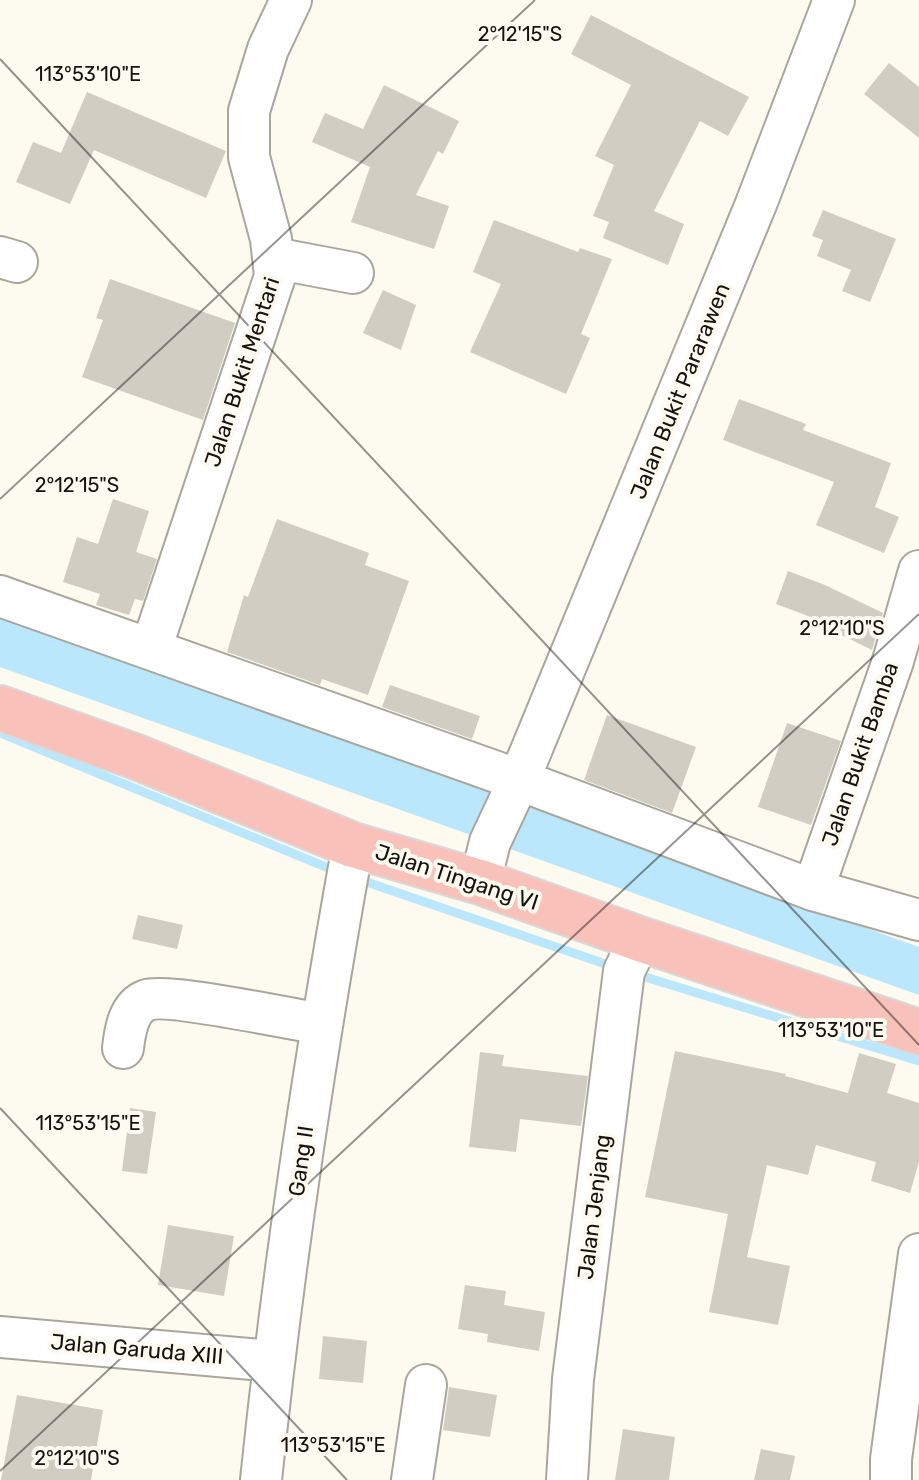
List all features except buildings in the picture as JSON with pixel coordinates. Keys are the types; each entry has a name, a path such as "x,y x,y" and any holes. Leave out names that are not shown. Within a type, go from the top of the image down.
{"main road":[{"name":"Jalan Tingang VI","path":"0,708 134,756 353,845 485,862 640,939 919,1032"}],"street":[{"name":"Jalan Bukit Mentari","path":"151,649 275,276 271,239 249,157 249,111 268,49 291,0"},
{"name":"Jalan Bukit Pararawen","path":"485,862 756,204 834,0"},
{"path":"274,258 353,273"},
{"name":"Jalan Bukit Bamba","path":"813,890 893,661 919,571"},
{"path":"0,596 151,649 514,790 813,890 919,920"},
{"name":"Gang II","path":"261,1480 273,1361 321,1024 353,845"},
{"name":"Jalan Jenjang","path":"567,1480 573,1379 624,971 640,939"},
{"path":"123,1048 126,1026 135,1008 147,1000 174,1000 321,1024"},
{"path":"891,1480 891,1459 919,1254"},
{"name":"Jalan Garuda XIII","path":"0,1337 273,1361"},
{"path":"412,1480 426,1385"}],"water":[{"path":"0,617 919,947 919,995 0,667"}],"waterway":[{"path":"0,733 338,872"},
{"path":"355,878 614,967"},
{"path":"632,973 919,1061"}]}
